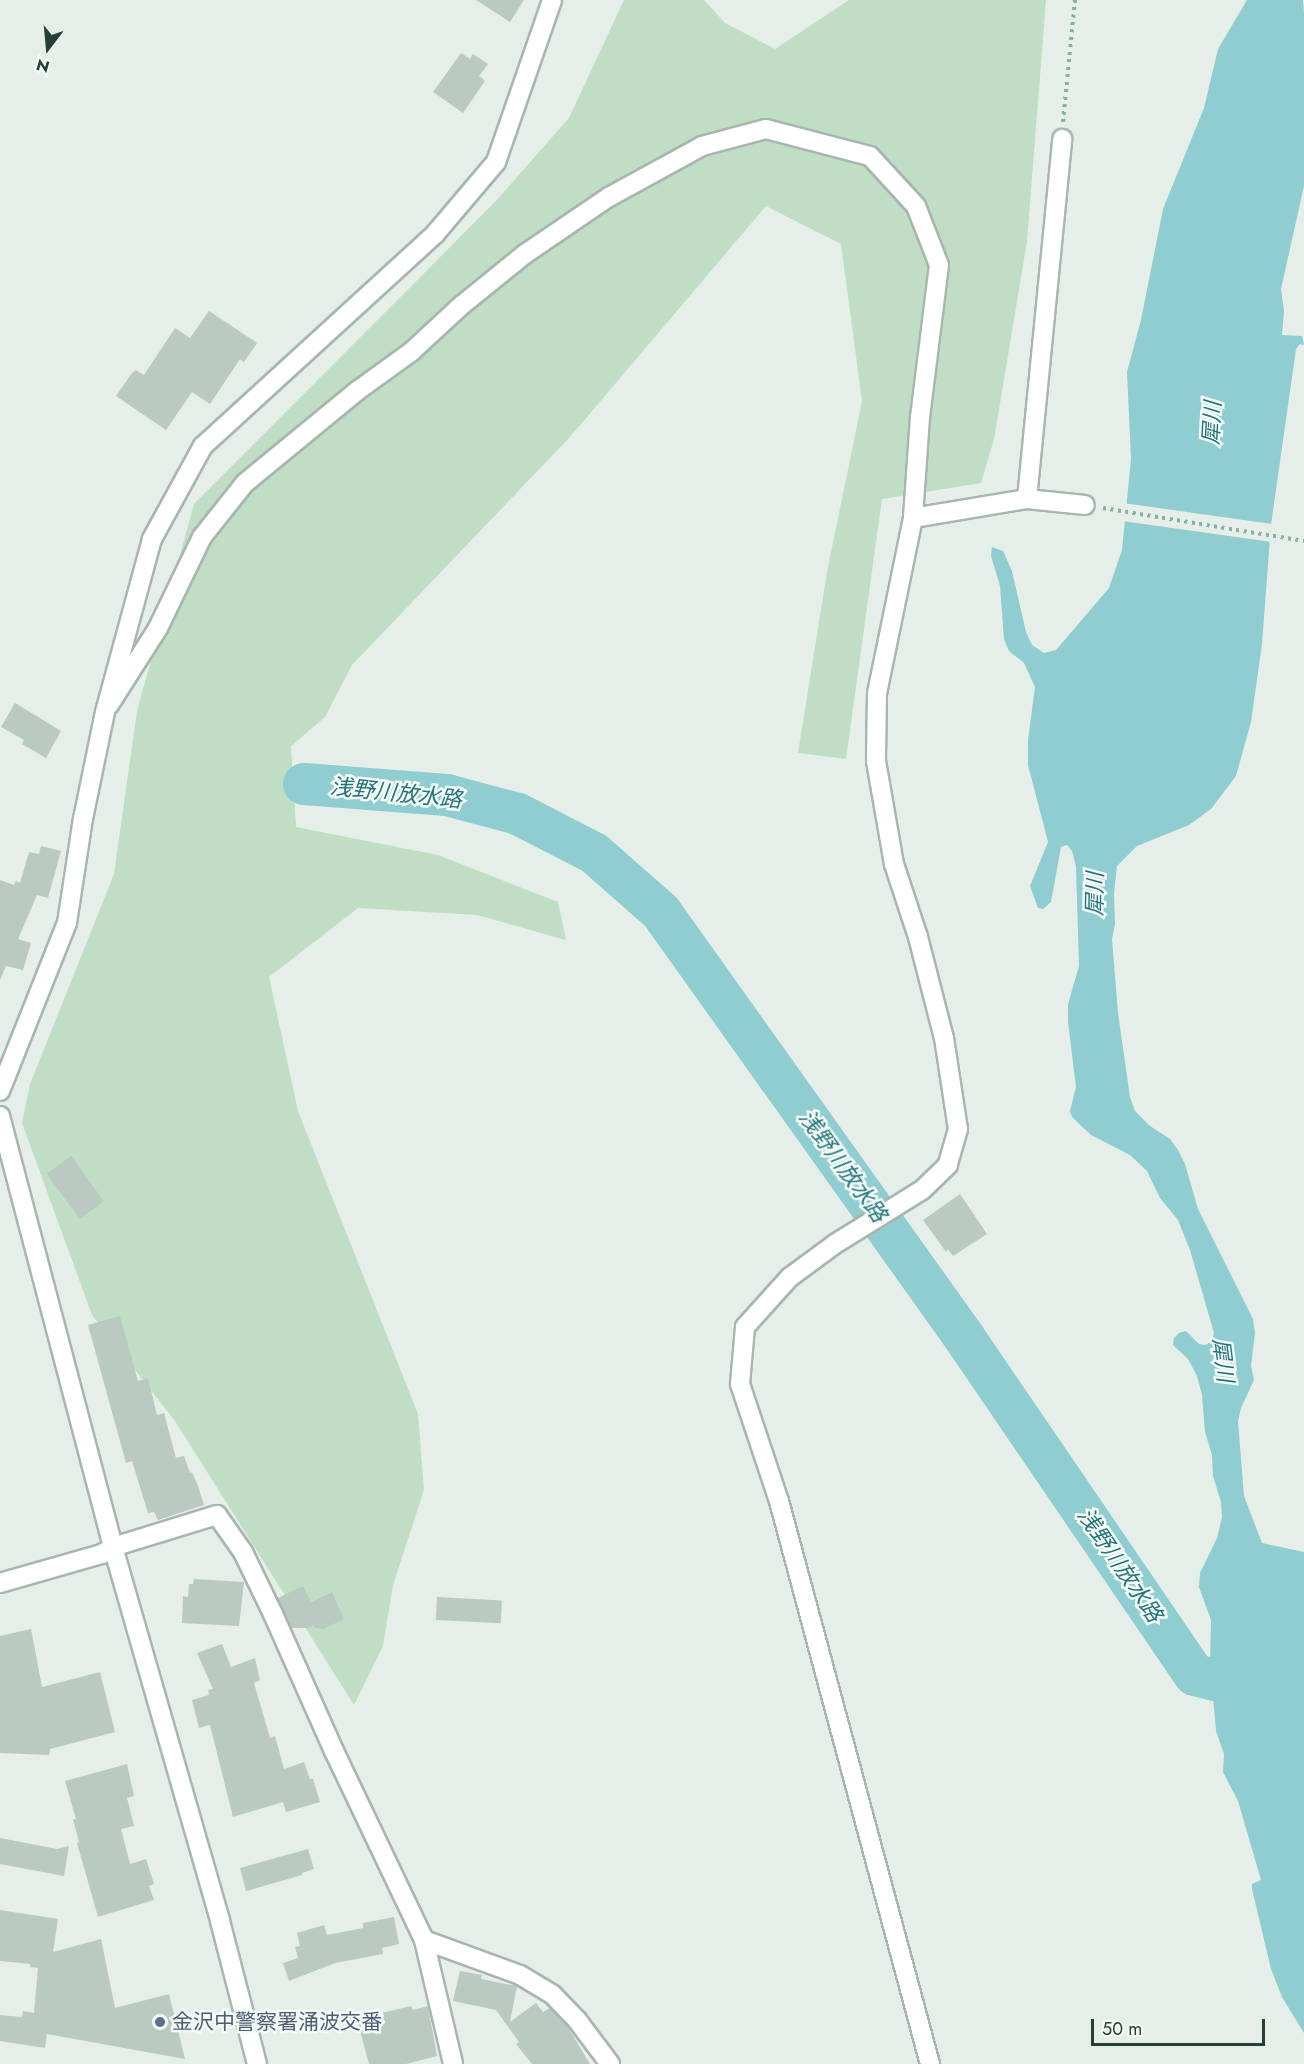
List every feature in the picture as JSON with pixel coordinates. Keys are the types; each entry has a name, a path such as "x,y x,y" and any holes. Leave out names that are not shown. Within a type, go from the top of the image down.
{"street":[{"path":"0,1091 67,922 82,819 105,712 152,539 203,446 435,234 496,162 552,0"},
{"path":"105,712 158,628 202,537 245,483 357,391 411,352 462,305 525,254 609,197 702,146 766,129 870,156 916,206 939,265 920,417 913,518 877,694 876,761 894,864 918,937 944,1038 958,1129 948,1165 922,1190 835,1244 790,1277 745,1327 740,1384 779,1501 930,2064"},
{"path":"1027,498 1062,139"},
{"path":"913,518 1027,498 1085,506"},
{"path":"1,1128 113,1547 217,1910 257,2064"},
{"path":"0,1583 102,1554 113,1547 217,1515 243,1552 333,1751 424,1940 447,2063"},
{"path":"424,1940 520,1975 552,1994 577,2020 609,2064"}],"path":[{"path":"1062,139 1075,0"},
{"path":"1085,506 1304,541"}],"green space":[{"path":"624,0 704,0 725,23 775,49 849,0 1046,0 1027,241 994,439 981,483 882,499 846,759 798,753 827,572 862,401 841,244 766,206 570,437 352,665 325,717 291,746 296,827 438,855 558,902 566,940 477,915 358,908 269,977 298,1111 418,1414 424,1490 393,1585 383,1646 354,1705 175,1421 92,1315 22,1123 30,1084 114,874 137,711 194,504 495,202 569,118"}],"water":[{"name":"犀川","path":"1247,0 1303,0 1304,13 1304,186 1281,289 1284,311 1282,335 1302,336 1304,345 1300,344 1296,349 1271,525 1262,644 1251,722 1236,776 1211,809 1189,825 1137,846 1117,866 1114,893 1115,924 1112,939 1118,1013 1130,1097 1135,1111 1150,1126 1170,1139 1178,1150 1185,1164 1198,1209 1253,1319 1255,1333 1251,1366 1254,1380 1241,1408 1238,1421 1244,1496 1262,1543 1304,1552 1304,2033 1282,1997 1271,1969 1252,1889 1252,1884 1261,1880 1238,1801 1223,1772 1224,1754 1216,1731 1210,1660 1211,1620 1199,1587 1200,1573 1217,1538 1222,1517 1221,1502 1213,1476 1212,1455 1205,1432 1202,1395 1197,1376 1188,1359 1173,1345 1174,1338 1179,1333 1186,1331 1199,1344 1205,1345 1211,1342 1214,1333 1190,1250 1178,1220 1160,1198 1147,1171 1130,1155 1091,1135 1072,1117 1070,1111 1076,1087 1068,1004 1079,966 1076,867 1072,851 1067,845 1061,847 1051,902 1043,909 1038,908 1030,886 1048,842 1028,765 1028,740 1035,687 1024,663 1009,651 1004,639 1000,586 991,556 992,547 1003,551 1012,571 1026,632 1032,645 1044,653 1056,650 1109,588 1122,550 1131,459 1127,372 1141,320 1163,209 1204,108 1218,49"}],"pier":[{"path":"1123,503 1275,524 1272,542 1120,521"}],"building":[{"path":"476,0 524,0 510,22"},
{"path":"461,53 470,59 473,54 488,64 479,76 485,81 463,113 433,92"},
{"path":"209,311 257,343 244,362 240,359 210,404 192,392 166,430 116,396 136,370 144,375 175,328 190,338"},
{"path":"15,703 61,731 46,758 22,744 24,740 1,727"},
{"path":"41,846 61,851 48,898 37,895 18,939 31,943 23,970 6,966 0,980 0,880 14,885 16,881 20,883 29,852 39,854"},
{"path":"71,1156 104,1201 80,1219 47,1174"},
{"path":"960,1194 987,1234 953,1256 948,1249 946,1252 923,1220"},
{"path":"120,1316 138,1381 148,1378 157,1415 164,1413 176,1458 184,1456 204,1505 158,1520 154,1512 148,1513 132,1461 126,1463 88,1325"},
{"path":"194,1579 244,1582 239,1626 182,1623 183,1596 188,1597 189,1584 193,1584"},
{"path":"303,1586 311,1602 332,1592 344,1619 323,1629 315,1628 314,1625 307,1628 291,1628 278,1598"},
{"path":"437,1597 502,1600 501,1623 436,1620"},
{"path":"31,1629 42,1687 100,1672 115,1732 50,1749 49,1755 0,1753 0,1636"},
{"path":"222,1644 231,1667 255,1658 260,1680 254,1683 270,1738 275,1736 284,1769 304,1762 310,1779 313,1779 320,1802 286,1812 283,1802 233,1817 210,1725 199,1728 192,1700 209,1695 208,1690 213,1689 197,1653"},
{"path":"127,1764 134,1796 127,1798 134,1826 121,1829 130,1864 146,1859 154,1884 149,1886 154,1900 98,1917 77,1843 79,1842 73,1819 76,1819 65,1781"},
{"path":"0,1838 57,1849 69,1846 64,1876 0,1864"},
{"path":"308,1849 314,1869 302,1875 246,1891 240,1868"},
{"path":"0,1910 58,1919 53,1952 101,1939 115,2008 169,1994 185,2059 47,2034 45,2048 0,2041 0,2015 22,2017 23,2011 34,2013 38,1968 30,1967 30,1964 0,1961"},
{"path":"394,1917 399,1944 382,1948 383,1954 335,1963 289,1981 283,1963 298,1958 295,1947 300,1946 297,1933 324,1925 327,1935 363,1928 363,1923"},
{"path":"460,1971 482,1975 481,1979 517,1986 510,2022 536,2003 543,2012 550,2008 566,2024 590,2064 532,2064 516,2044 519,2042 496,2010 453,2001"},
{"path":"411,2006 413,2010 428,2006 437,2056 406,2064 369,2064 357,2019"}],"waterway":[{"name":"浅野川放水路","path":"304,784 447,795 518,814 594,853 661,912 964,1337 1195,1675 1265,1693"}],"place":[{"name":"金沢中警察署涌波交番","path":"160,2022"}]}
